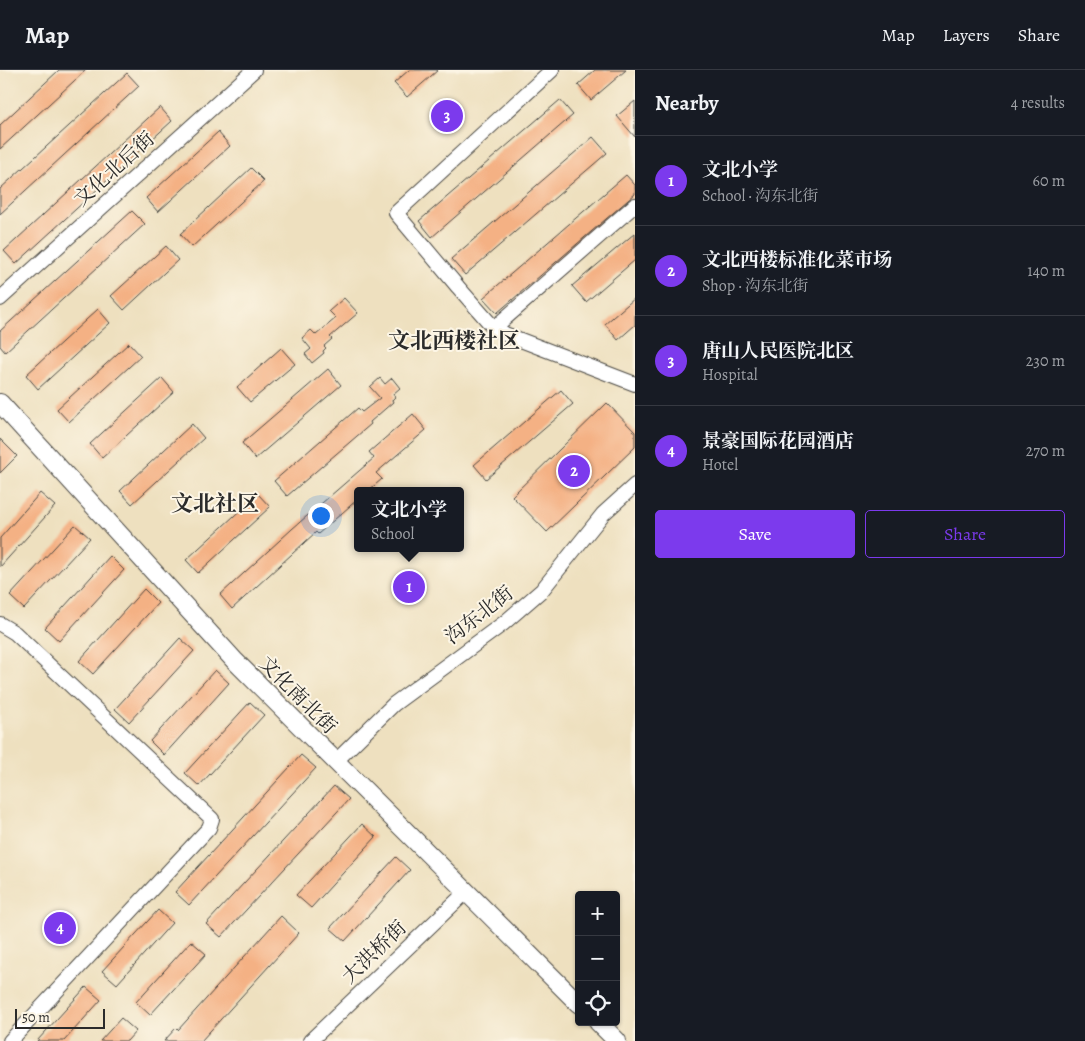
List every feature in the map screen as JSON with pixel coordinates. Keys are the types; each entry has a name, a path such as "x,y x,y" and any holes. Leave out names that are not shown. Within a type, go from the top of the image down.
{"street":[{"name":"文化北后街","path":"0,299 254,70"},
{"path":"552,70 396,213 494,328 505,334 635,384"},
{"path":"494,328 635,205"},
{"name":"文化南北街","path":"0,403 234,660 334,762 575,1000"},
{"name":"沟东北街","path":"334,762 394,704 504,623 542,590 603,514 635,485"},
{"path":"0,624 15,633 212,819 210,828 10,1041"},
{"name":"大洪桥街","path":"310,1041 466,892"},
{"path":"602,1026 616,1041"}],"building":[{"path":"59,70 86,70 0,149 0,125"},
{"path":"409,70 438,70 407,97 394,83"},
{"path":"595,70 626,70 591,100 578,85"},
{"path":"127,73 139,86 0,214 0,189"},
{"path":"560,100 573,115 432,237 419,221"},
{"path":"635,101 635,137 617,116"},
{"path":"160,107 172,121 16,264 4,251"},
{"path":"218,132 230,146 158,212 146,198"},
{"path":"593,137 607,153 465,275 451,259"},
{"path":"251,168 264,181 192,247 180,234"},
{"path":"626,175 635,185 635,194 497,313 483,298"},
{"path":"132,211 145,224 5,352 0,346 0,331"},
{"path":"635,233 635,260 586,302 572,286"},
{"path":"166,246 178,260 124,310 111,296"},
{"path":"344,298 358,313 330,337 332,339 324,346 326,348 323,351 324,353 312,363 305,354 311,349 302,338 311,330 316,335 336,318 329,311"},
{"path":"635,298 635,325 618,340 605,324"},
{"path":"98,309 110,323 38,389 26,375"},
{"path":"129,343 141,356 69,422 57,409"},
{"path":"281,348 295,364 250,402 237,387"},
{"path":"328,369 341,385 255,459 242,443"},
{"path":"162,378 174,392 102,458 90,444"},
{"path":"380,378 385,384 392,378 400,388 393,394 395,397 392,400 393,402 370,422 371,424 287,496 274,481 358,408 362,412 380,398 370,387"},
{"path":"561,390 573,404 486,479 474,465"},
{"path":"607,403 635,432 635,447 547,532 512,496"},
{"path":"413,414 426,430 376,473 382,479 373,487 354,487 354,502 318,534 316,532 232,609 220,595 374,458 369,452"},
{"path":"192,424 204,438 132,504 120,491"},
{"path":"0,439 17,456 0,473"},
{"path":"40,493 55,506 0,567 0,538"},
{"path":"258,494 270,507 198,573 186,560"},
{"path":"75,525 90,538 24,609 10,596"},
{"path":"110,556 124,570 59,641 45,628"},
{"path":"144,589 158,603 93,674 79,661"},
{"path":"180,638 194,651 129,722 115,709"},
{"path":"215,670 229,683 164,755 150,741"},
{"path":"250,702 264,715 199,786 185,773"},
{"path":"301,755 316,768 189,905 175,892"},
{"path":"334,786 349,799 221,937 206,924"},
{"path":"362,824 376,837 311,908 296,895"},
{"path":"396,857 410,870 345,941 330,928"},
{"path":"158,910 172,923 117,984 102,971"},
{"path":"281,916 299,933 201,1041 164,1041 176,1028 178,1030"},
{"path":"191,941 206,954 150,1015 136,1002"},
{"path":"86,987 101,1000 64,1041 37,1041"},
{"path":"121,1018 136,1031 127,1041 100,1041"}],"place":[{"name":"唐山人民医院北区","path":"447,116"},
{"name":"文北西楼标准化菜市场","path":"574,471"},
{"name":"文北小学","path":"409,587"},
{"name":"景豪国际花园酒店","path":"60,928"}],"district":[{"name":"文北西楼社区","path":"454,341"},
{"name":"文北社区","path":"215,504"}]}
